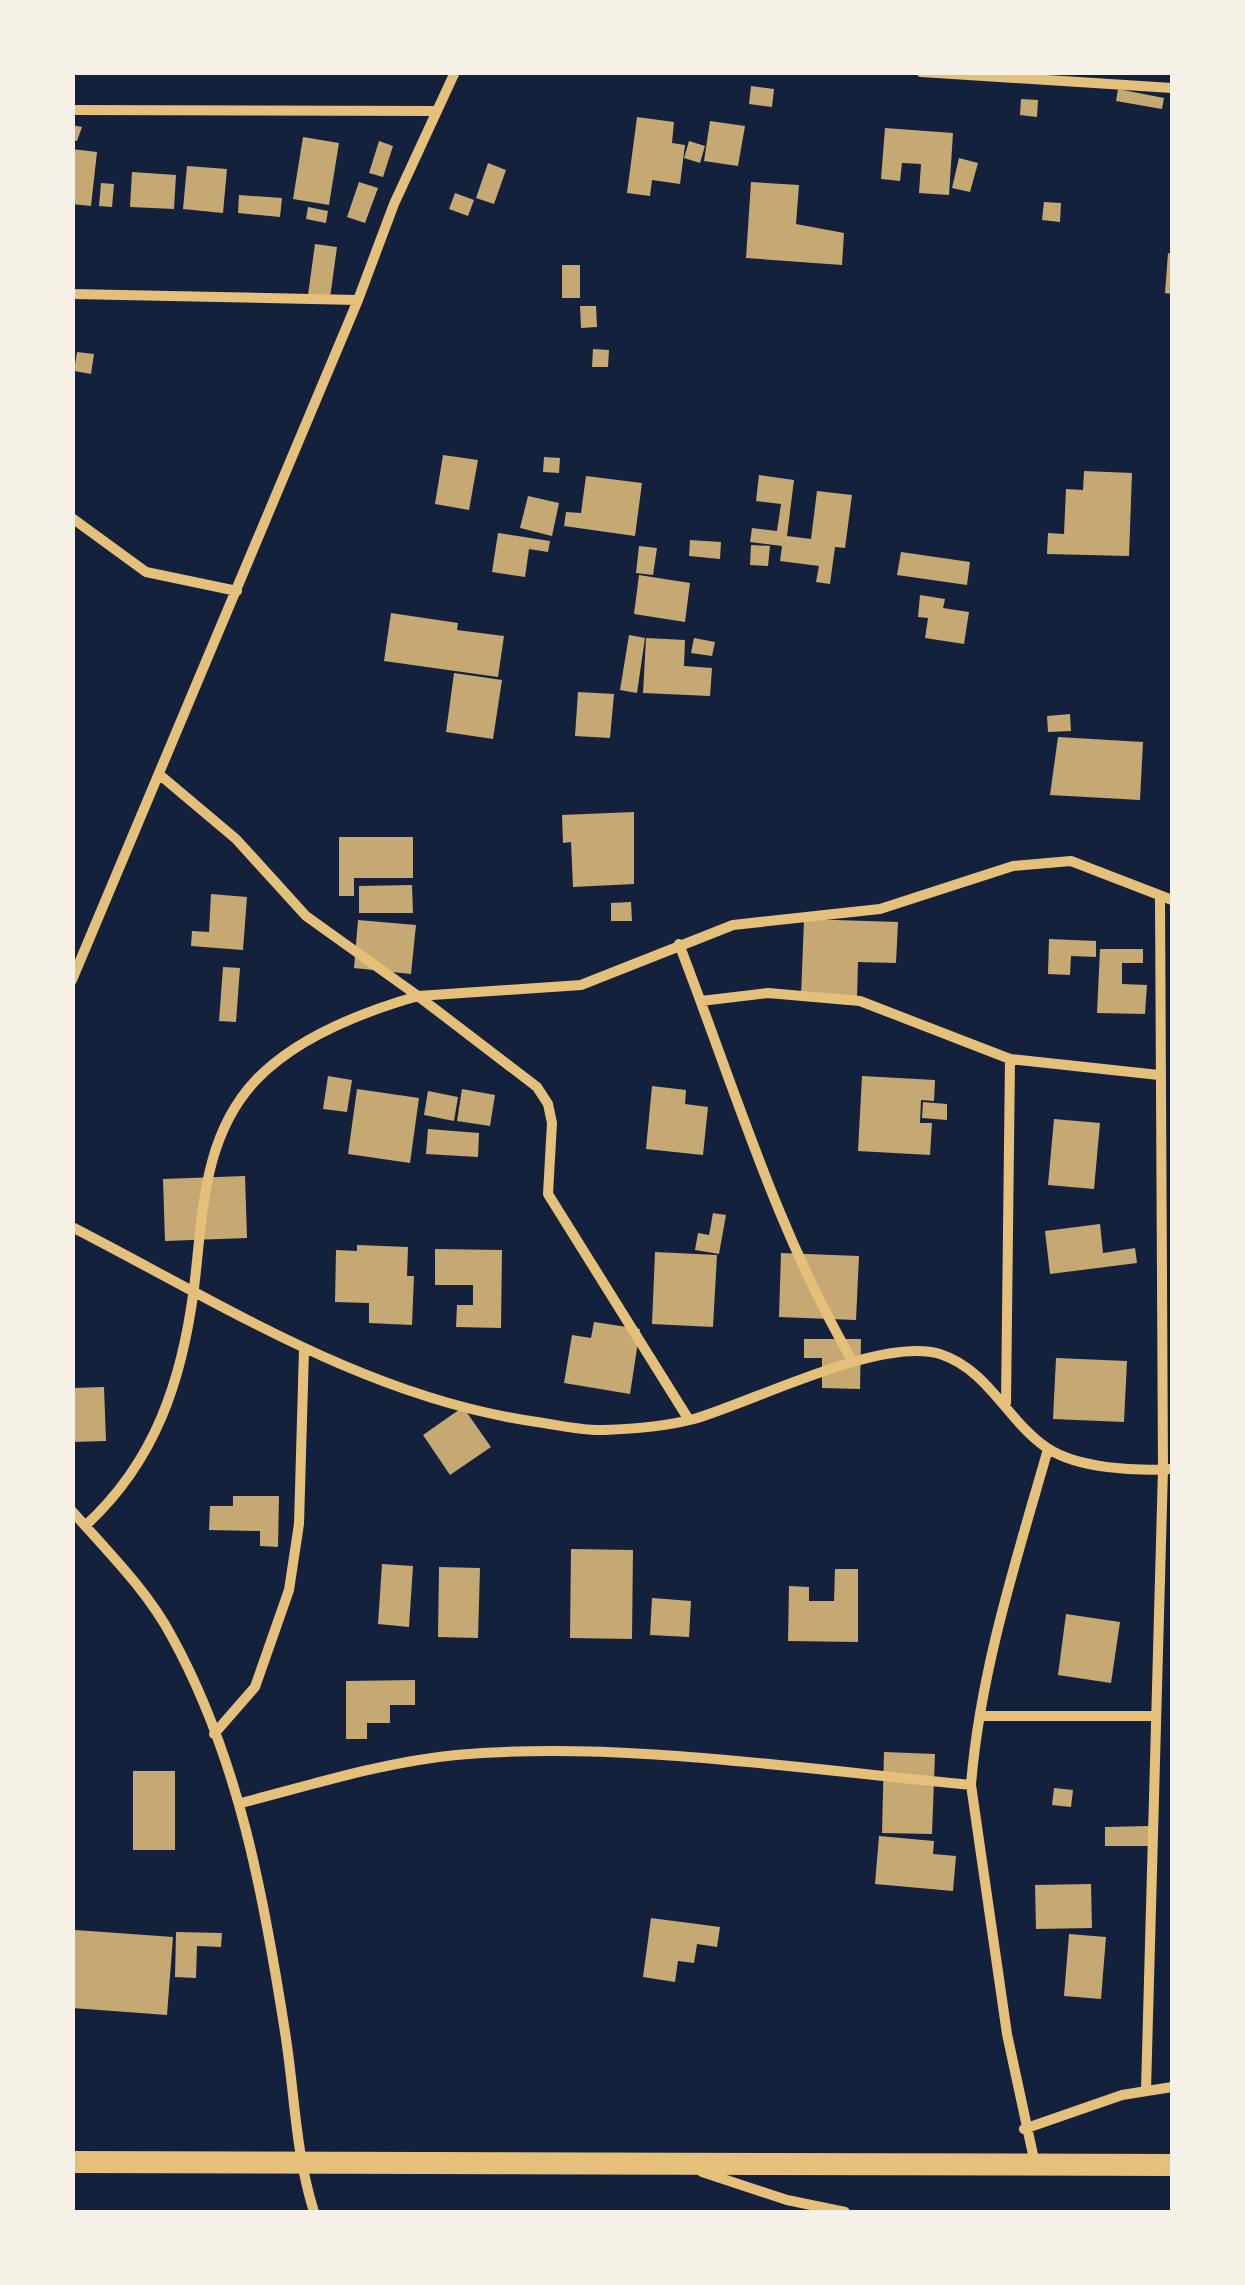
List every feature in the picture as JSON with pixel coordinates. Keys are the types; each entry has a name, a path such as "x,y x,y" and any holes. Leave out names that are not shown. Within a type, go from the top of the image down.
{"highway":[{"path":"72,2162 1172,2165"}],"street":[{"path":"72,980 434,111 455,72"},
{"path":"922,72 1172,88"},
{"path":"72,110 434,111"},
{"path":"72,294 358,300"},
{"path":"72,518 146,572 237,591"},
{"path":"160,775 236,840 306,916 537,1088 548,1104 552,1124 548,1194 689,1420"},
{"path":"85,1526 114,1500 153,1444 170,1394 193,1292 207,1176 229,1120 255,1080 293,1049 341,1024 418,996 581,985 733,925 880,909 970,877 1051,862 1090,865 1166,900 1159,1075 1159,1250 1168,1469 1155,1716 1146,2090"},
{"path":"678,944 784,1231 813,1294 852,1362"},
{"path":"701,1001 768,993 860,1001 1010,1059 1159,1075"},
{"path":"1006,1403 1010,1059"},
{"path":"72,1227 304,1350 396,1386 497,1416 600,1431 689,1420 852,1362 906,1350 940,1354 976,1375 1048,1449 1084,1461 1168,1469"},
{"path":"1159,1250 1172,1250"},
{"path":"214,1734 255,1686 289,1590 299,1524 304,1350"},
{"path":"1035,2165 1024,2129 971,1785 1007,1593 1048,1449"},
{"path":"72,1511 124,1569 172,1636 241,1804 286,2038 298,2161 314,2212"},
{"path":"982,1716 1155,1716"},
{"path":"241,1804 358,1773 456,1755 601,1753 971,1785"},
{"path":"1024,2129 1146,2090 1172,2087"},
{"path":"674,2162 787,2200 846,2212"}],"building":[{"path":"751,86 774,89 772,107 749,104"},
{"path":"1118,89 1164,98 1162,109 1116,101"},
{"path":"1021,99 1038,100 1037,117 1020,115"},
{"path":"637,117 674,122 672,143 685,145 680,184 652,180 650,196 627,193"},
{"path":"710,121 745,126 738,166 704,161"},
{"path":"72,125 82,127 77,141 72,140"},
{"path":"885,128 953,133 949,195 919,193 921,164 902,163 900,181 881,179"},
{"path":"303,137 339,143 329,205 293,199"},
{"path":"379,141 393,146 383,177 369,173"},
{"path":"689,141 705,146 700,163 684,158"},
{"path":"72,149 97,152 91,206 72,204"},
{"path":"959,158 978,163 970,192 952,188"},
{"path":"488,163 506,170 494,204 476,198"},
{"path":"187,166 227,169 223,213 183,209"},
{"path":"132,172 176,175 174,209 130,207"},
{"path":"359,182 378,188 365,223 347,217"},
{"path":"751,182 799,185 796,224 844,233 842,265 746,258"},
{"path":"101,183 114,184 112,207 99,206"},
{"path":"455,193 474,200 468,216 449,209"},
{"path":"239,195 282,198 280,217 238,213"},
{"path":"1044,202 1061,203 1060,222 1042,220"},
{"path":"308,207 328,211 326,223 306,219"},
{"path":"315,244 337,247 330,298 308,295"},
{"path":"1168,253 1172,254 1172,294 1165,293"},
{"path":"562,265 580,265 580,298 562,298"},
{"path":"580,306 596,306 597,327 581,328"},
{"path":"593,349 609,350 608,367 592,367"},
{"path":"77,352 94,354 91,374 74,371"},
{"path":"443,455 478,460 469,510 435,504"},
{"path":"544,457 560,458 559,473 543,472"},
{"path":"1084,471 1132,473 1129,556 1047,554 1048,533 1064,534 1066,489 1083,490"},
{"path":"759,475 794,480 787,536 811,539 817,491 852,495 845,548 835,547 830,584 816,582 819,566 780,561 782,546 750,542 752,528 777,531 781,504 756,501"},
{"path":"586,476 642,483 635,536 564,526 566,512 581,513"},
{"path":"528,496 559,503 552,536 520,528"},
{"path":"498,533 550,541 548,552 529,549 525,577 492,572"},
{"path":"690,540 721,542 720,559 689,556"},
{"path":"751,545 770,546 768,566 750,565"},
{"path":"639,546 657,548 653,575 636,573"},
{"path":"901,552 970,562 967,585 897,575"},
{"path":"639,575 690,583 685,622 634,614"},
{"path":"920,595 945,599 943,608 969,612 964,644 925,638 928,618 918,617"},
{"path":"391,613 458,623 457,630 504,636 498,677 384,661"},
{"path":"629,635 645,638 637,693 620,690"},
{"path":"646,638 685,640 684,666 712,668 710,696 643,693"},
{"path":"694,638 715,642 712,656 691,653"},
{"path":"454,673 502,680 493,739 446,732"},
{"path":"578,692 614,694 610,738 575,736"},
{"path":"1070,714 1071,731 1048,732 1047,716"},
{"path":"1058,737 1143,742 1140,800 1050,795"},
{"path":"634,812 634,884 573,887 571,842 563,843 562,815"},
{"path":"339,837 413,837 413,878 354,878 354,896 339,896"},
{"path":"412,885 413,913 359,913 359,886"},
{"path":"211,894 247,897 243,950 191,946 192,931 209,932"},
{"path":"631,902 632,921 611,921 611,903"},
{"path":"804,919 898,922 896,963 858,962 857,1000 801,997"},
{"path":"358,920 416,925 411,974 354,968"},
{"path":"1049,939 1096,941 1096,957 1071,956 1070,975 1048,974"},
{"path":"1100,949 1143,949 1143,963 1122,963 1122,984 1147,985 1145,1014 1097,1013"},
{"path":"223,967 240,968 236,1022 219,1021"},
{"path":"328,1076 352,1080 347,1112 323,1109"},
{"path":"862,1076 935,1080 934,1101 921,1100 920,1123 932,1123 930,1155 858,1151"},
{"path":"652,1086 686,1090 685,1104 708,1107 703,1155 646,1149"},
{"path":"357,1089 419,1098 410,1163 348,1154"},
{"path":"462,1089 495,1095 490,1126 457,1121"},
{"path":"428,1091 458,1097 454,1121 424,1115"},
{"path":"923,1102 947,1104 947,1120 922,1118"},
{"path":"1054,1119 1100,1123 1094,1189 1048,1185"},
{"path":"428,1129 479,1133 478,1157 426,1154"},
{"path":"245,1176 247,1238 165,1241 163,1179"},
{"path":"713,1213 726,1215 719,1254 695,1250 698,1233 709,1235"},
{"path":"1100,1224 1103,1253 1135,1248 1137,1263 1050,1274 1045,1231"},
{"path":"357,1245 408,1247 407,1276 414,1276 412,1325 369,1323 369,1303 335,1302 336,1250 357,1251"},
{"path":"435,1249 502,1250 501,1328 456,1327 457,1305 473,1305 473,1285 435,1285"},
{"path":"655,1252 717,1255 713,1327 652,1324"},
{"path":"781,1253 859,1256 856,1320 779,1317"},
{"path":"594,1322 640,1329 630,1394 564,1383 572,1335 591,1338"},
{"path":"804,1339 861,1339 860,1389 822,1388 822,1358 804,1358"},
{"path":"1056,1358 1127,1361 1124,1422 1053,1419"},
{"path":"104,1387 106,1441 72,1442 72,1388"},
{"path":"463,1407 491,1447 450,1475 423,1435"},
{"path":"233,1496 279,1496 278,1547 260,1546 260,1531 209,1530 210,1506 233,1506"},
{"path":"571,1549 633,1550 632,1639 570,1638"},
{"path":"382,1564 413,1566 409,1627 378,1624"},
{"path":"439,1567 480,1568 478,1638 438,1637"},
{"path":"835,1569 858,1569 858,1642 788,1641 789,1586 809,1587 809,1601 834,1601"},
{"path":"652,1598 691,1601 689,1637 650,1635"},
{"path":"1066,1614 1120,1622 1111,1683 1058,1675"},
{"path":"415,1680 415,1705 390,1705 390,1723 367,1723 367,1739 346,1739 346,1681"},
{"path":"884,1752 935,1754 932,1834 882,1833"},
{"path":"133,1771 175,1771 175,1850 133,1850"},
{"path":"1054,1788 1073,1790 1071,1807 1052,1805"},
{"path":"1149,1826 1149,1846 1105,1846 1105,1827"},
{"path":"879,1836 934,1841 933,1854 956,1856 953,1891 875,1884"},
{"path":"1091,1884 1092,1928 1036,1929 1035,1885"},
{"path":"651,1918 720,1927 717,1947 697,1944 694,1963 678,1961 675,1982 643,1977"},
{"path":"75,1930 173,1937 167,2015 72,2008"},
{"path":"176,1932 222,1933 221,1947 197,1946 196,1978 175,1977"},
{"path":"1069,1934 1106,1937 1101,1999 1064,1996"}]}
